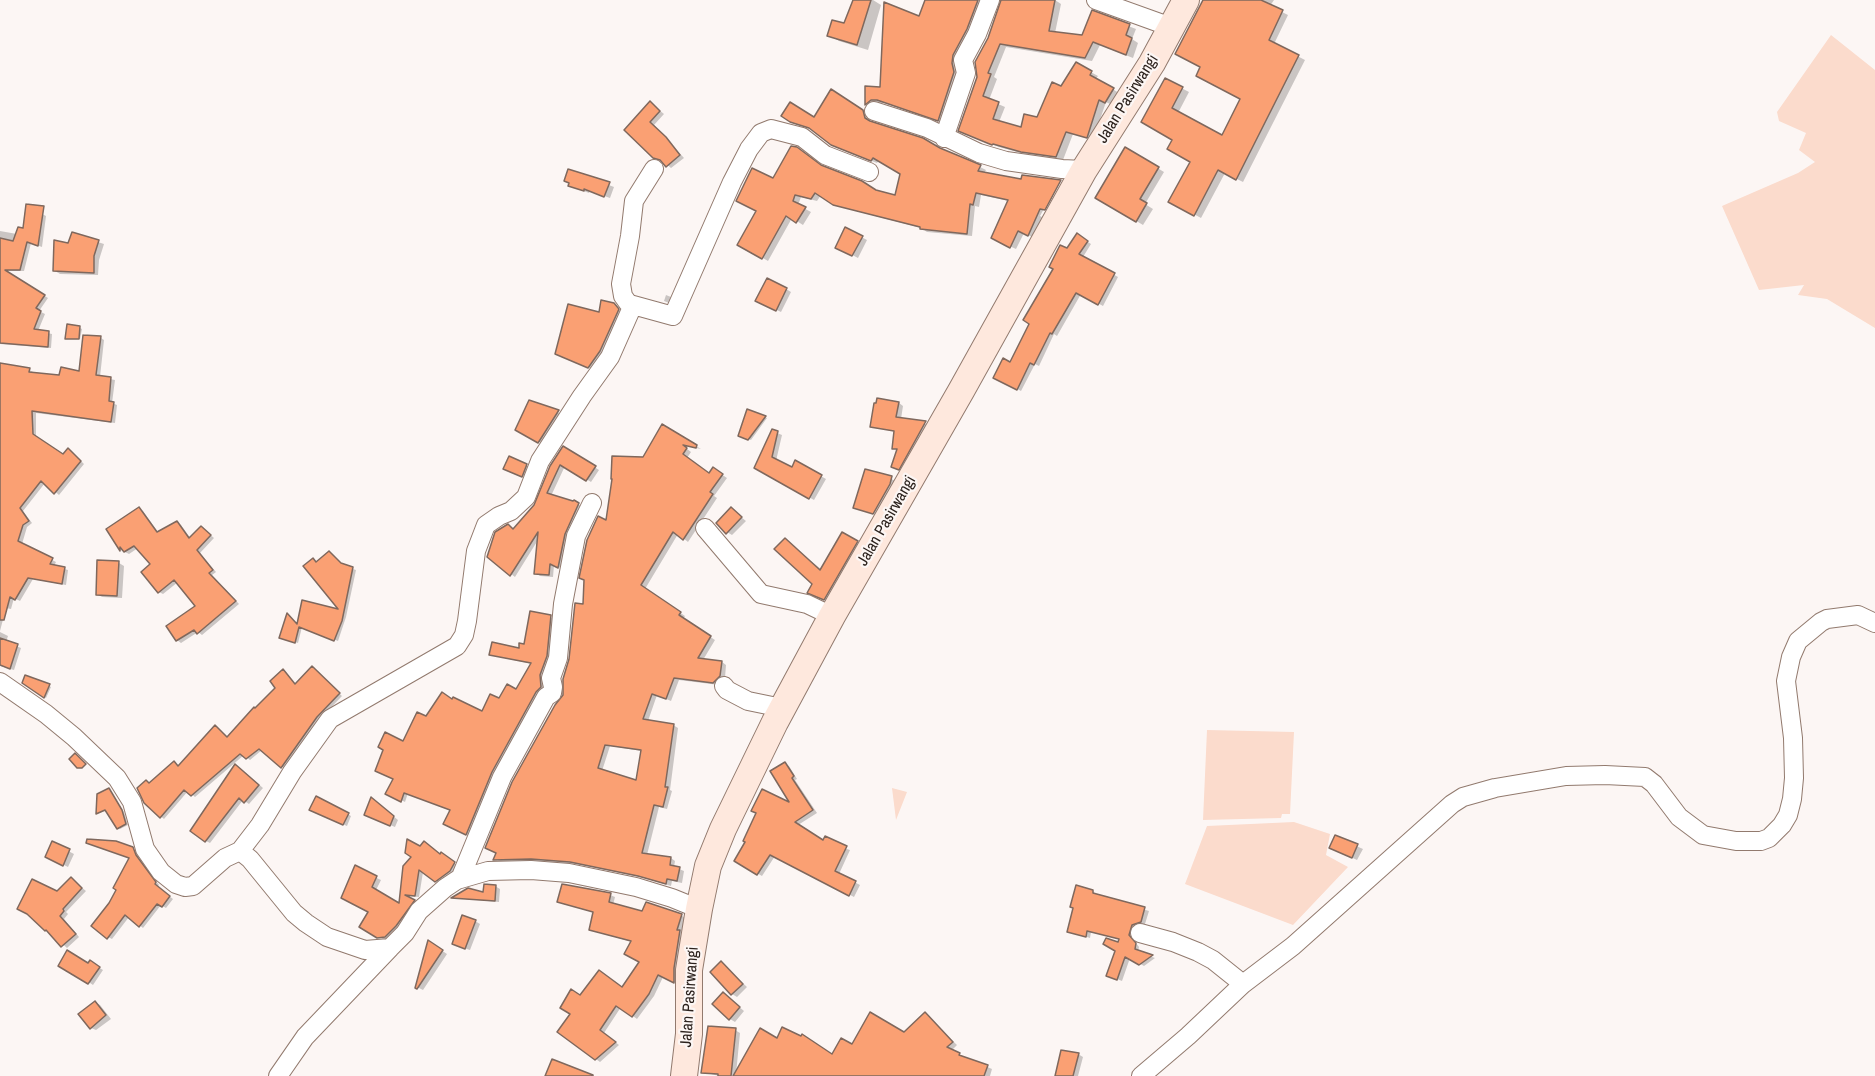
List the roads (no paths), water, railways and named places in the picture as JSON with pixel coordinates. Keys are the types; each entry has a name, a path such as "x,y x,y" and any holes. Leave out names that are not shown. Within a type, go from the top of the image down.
{"street":[{"path":"944,138 966,73 963,60 977,34 990,0"},
{"path":"1096,0 1172,27"},
{"name":"Jalan Pasirwangi","path":"684,1076 689,1034 689,970 699,909 714,847 782,708 832,615 961,391 1084,170 1152,63 1186,0"},
{"path":"874,111 927,128 979,153 1006,161 1084,170"},
{"path":"654,169 634,201 621,284 623,296 628,303 673,316 732,182 749,149 761,133 771,129 802,137 825,155 869,172"},
{"path":"0,682 46,714 117,778 132,802 146,849 161,872 176,884 185,887 193,886 225,858 240,851 260,825 292,772 330,719 457,646 464,635 476,551 486,525 511,511 526,497 540,461 610,357 633,305"},
{"path":"460,879 502,777 546,697 552,693 551,678 558,658 563,604 576,536 592,503"},
{"path":"705,528 761,594 807,604 832,615"},
{"path":"1141,1076 1243,984 1293,946 1452,804 1463,797 1566,776 1645,777 1654,784 1679,817 1703,835 1736,841 1761,841 1769,838 1782,825 1792,799 1793,738 1786,681 1791,657 1798,641 1814,626 1827,619 1858,615 1875,623"},
{"path":"724,686 727,690 748,701 782,708"},
{"path":"240,851 294,913 327,937 364,950 390,948"},
{"path":"278,1076 305,1037 405,933 418,911 445,888 460,879 488,871 531,870 569,873 636,887 699,909"},
{"path":"1140,933 1198,951 1243,984"}]}
